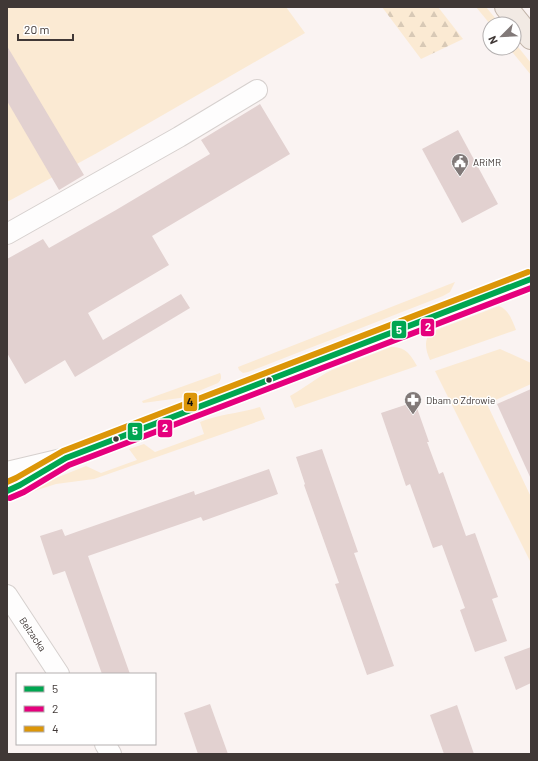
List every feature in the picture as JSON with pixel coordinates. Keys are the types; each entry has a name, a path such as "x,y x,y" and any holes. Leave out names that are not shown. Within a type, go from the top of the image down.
{"main road":[{"path":"506,7 531,38"}],"street":[{"path":"7,234 179,137 257,90"},
{"path":"7,472 66,458 531,279"},
{"path":"7,491 66,458"},
{"name":"Belzacka","path":"7,595 58,673"},
{"path":"106,745 111,754"}],"green space":[{"path":"7,7 286,7 305,33 97,153 7,202"},
{"path":"382,7 438,7 463,39 421,59"},
{"path":"476,7 486,7 493,16 483,16"},
{"path":"522,52 531,63 531,75 516,56 522,56"},
{"path":"455,282 450,292 443,296 248,372 243,373 239,370 238,367"},
{"path":"499,306 508,313 516,330 430,360 426,349 426,342 428,335 431,332"},
{"path":"391,347 400,348 407,352 417,366 295,408 290,396 321,376 332,370"},
{"path":"500,349 531,363 531,384 487,404 531,497 531,563 435,371"},
{"path":"220,373 221,378 218,383 187,396 143,403 142,401"},
{"path":"260,407 265,419 94,479 56,484 31,492 26,490 86,466 101,473 137,460 129,449 144,444 155,452 204,434 200,422 215,417"}],"building":[{"path":"7,46 84,175 59,190 7,101"},
{"path":"260,104 290,154 152,236 169,265 88,313 103,340 181,294 190,308 75,377 65,360 25,384 7,353 7,259 43,239 49,248 210,154 201,140"},
{"name":"ARiMR","path":"458,130 498,204 462,223 422,149"},
{"path":"531,389 531,479 497,404"},
{"path":"411,403 417,408 429,442 427,442 439,474 443,472 466,536 475,533 498,597 492,599 507,641 475,652 460,610 465,608 442,545 433,548 410,484 406,486 381,413"},
{"path":"322,449 358,552 354,553 394,666 367,675 335,584 339,583 304,485 305,484 296,457"},
{"path":"269,469 278,494 203,521 201,517 88,556 130,673 102,673 65,571 53,575 40,536 62,529 65,536 194,491 195,495"},
{"path":"531,647 531,683 516,690 504,657"},
{"path":"210,704 228,754 198,754 184,713"},
{"path":"457,705 474,754 444,754 430,715"}],"transit line":[{"name":"4","path":"7,482 63,451 528,272"},
{"name":"5","path":"7,491 66,458 531,279"},
{"name":"2","path":"10,498 24,492 69,465 531,288"}],"place":[{"name":"ARiMR","path":"460,177"},
{"name":"Dbam o Zdrowie","path":"413,415"}]}
